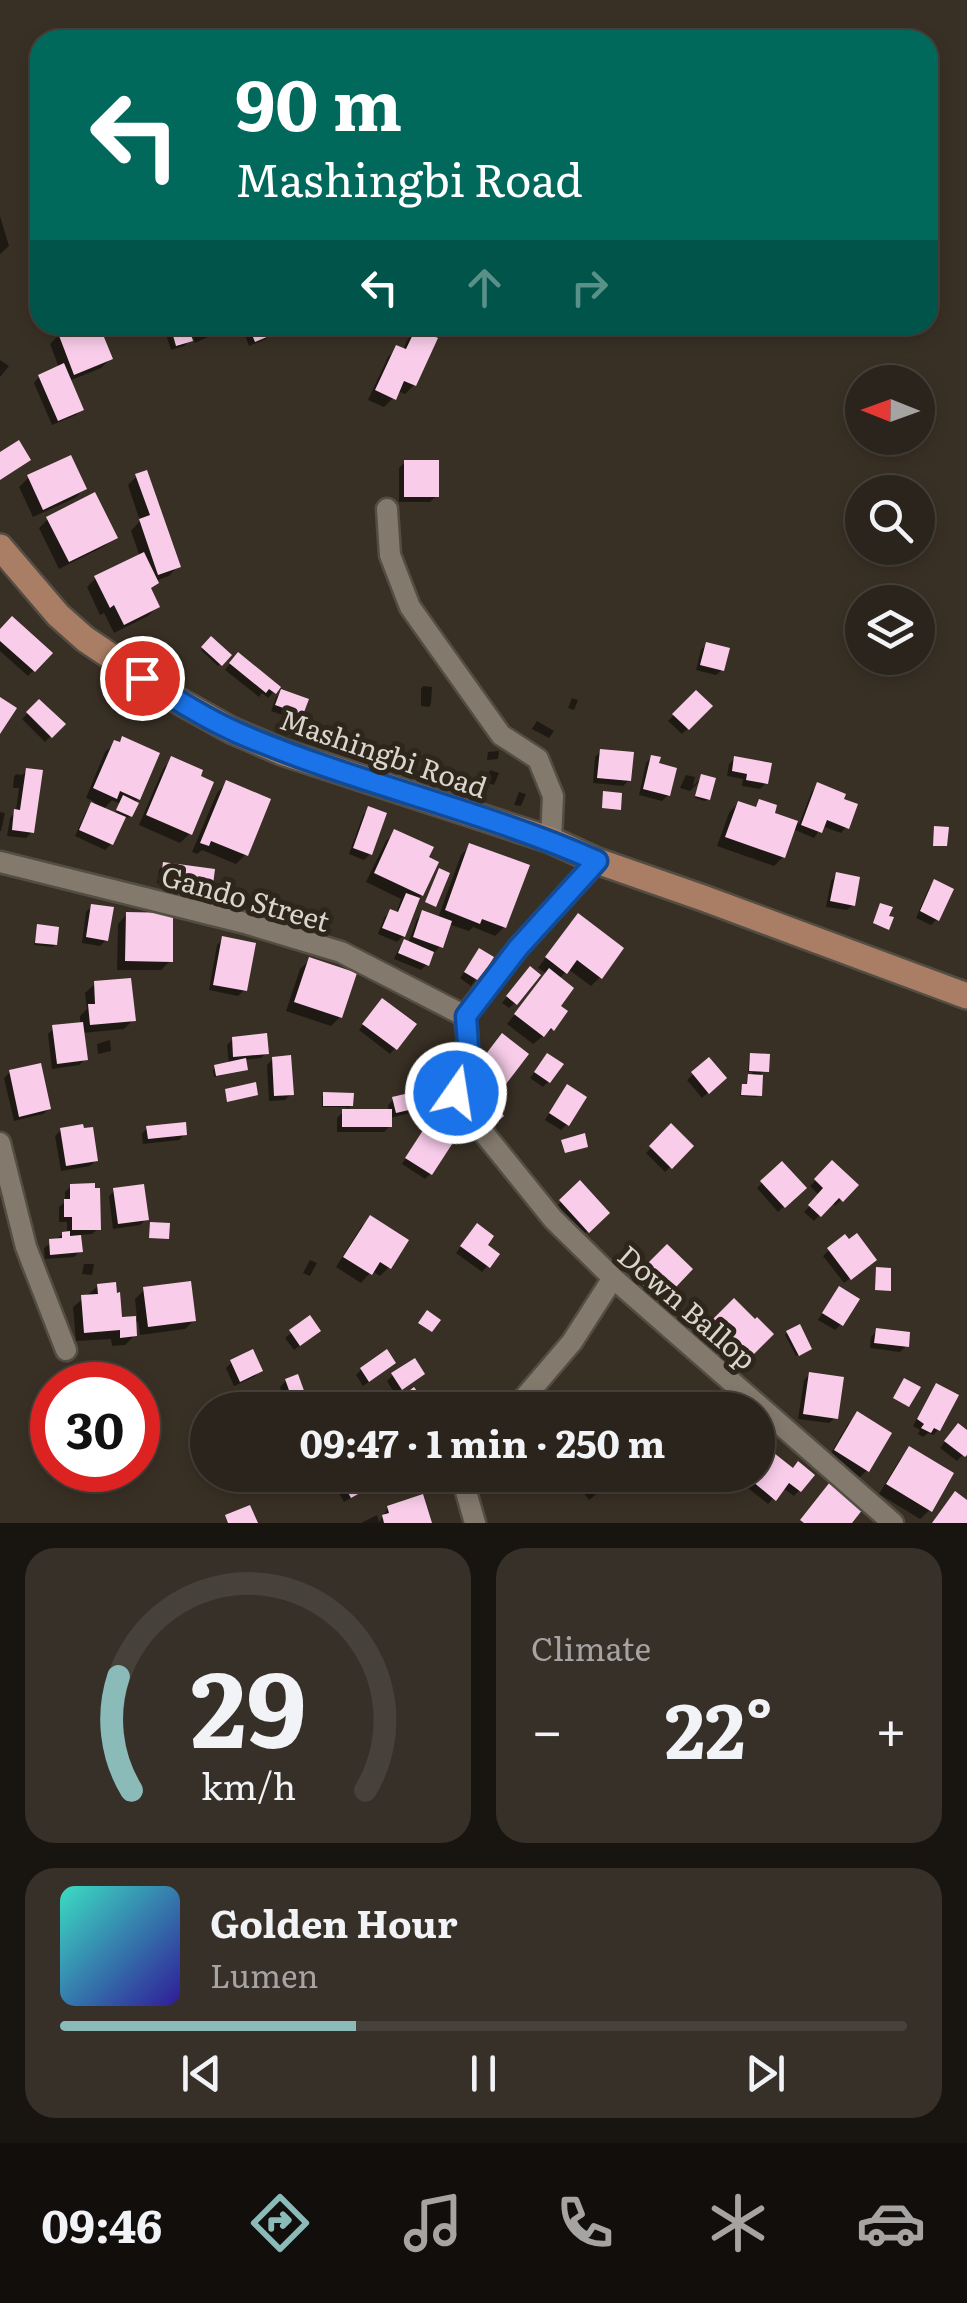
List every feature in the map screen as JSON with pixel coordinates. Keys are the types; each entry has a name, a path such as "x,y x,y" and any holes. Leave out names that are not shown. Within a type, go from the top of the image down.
{"main road":[{"name":"Mashingbi Road","path":"0,547 58,615 85,639 170,696 230,730 282,752 551,840 597,861 967,996"}],"street":[{"path":"387,509 390,555 410,607 502,734 538,759 553,796 551,840"},
{"path":"466,1016 518,948 597,861"},
{"name":"Gando Street","path":"0,862 226,918 341,952 466,1016"},
{"name":"Down Ballop","path":"466,1016 468,1046 456,1093 466,1111 553,1219 614,1278 893,1523"},
{"path":"0,1143 26,1247 66,1350"},
{"path":"529,1392 572,1342 614,1278"},
{"path":"465,1492 474,1523"}],"building":[{"path":"59,335 103,335 113,359 74,375"},
{"path":"173,335 191,335 193,341 176,346"},
{"path":"252,335 272,335 255,342"},
{"path":"413,335 438,338 416,386 404,381 396,400 375,390 396,345 406,349"},
{"path":"64,363 84,410 58,421 38,375"},
{"path":"19,440 31,460 0,480 0,452"},
{"path":"71,455 87,489 43,510 27,475"},
{"path":"404,460 439,460 439,497 404,497"},
{"path":"147,470 181,567 158,575 139,519 150,515 135,474"},
{"path":"95,492 118,538 69,562 46,517"},
{"path":"144,552 159,583 151,588 160,607 124,625 114,605 110,608 94,576"},
{"path":"12,616 53,653 35,672 0,641 0,629"},
{"path":"211,636 232,655 222,666 201,647"},
{"path":"706,642 730,648 724,671 700,665"},
{"path":"238,652 281,687 276,694 269,689 266,693 229,663"},
{"path":"281,689 309,699 303,715 275,705"},
{"path":"696,690 713,706 689,730 672,714"},
{"path":"0,697 17,708 0,734"},
{"path":"39,699 66,724 52,738 26,712"},
{"path":"122,736 160,753 140,800 120,791 117,799 93,788 114,740 120,742"},
{"path":"600,749 634,752 631,781 597,778"},
{"path":"651,755 661,757 659,763 677,768 670,796 643,789"},
{"path":"171,756 203,770 201,776 214,782 192,835 146,815"},
{"path":"734,756 772,763 768,784 746,780 747,774 732,771"},
{"path":"26,768 43,770 34,833 12,830 14,809 20,810"},
{"path":"701,774 716,778 710,800 695,796"},
{"path":"226,780 271,799 248,856 211,841 209,846 200,843"},
{"path":"817,782 846,794 844,799 858,804 849,829 827,820 822,833 801,825"},
{"path":"603,791 622,793 621,810 602,808"},
{"path":"123,795 139,803 132,817 116,810"},
{"path":"759,799 777,805 775,813 798,821 785,858 725,837 738,801 756,807"},
{"path":"91,802 126,817 113,845 79,830"},
{"path":"368,806 387,813 372,855 353,848"},
{"path":"934,826 949,827 947,846 933,846"},
{"path":"394,829 434,847 429,857 439,862 423,896 374,873"},
{"path":"469,843 530,865 506,928 482,919 480,924 445,910"},
{"path":"163,862 215,869 213,885 161,878"},
{"path":"439,868 450,873 436,907 425,902"},
{"path":"836,872 860,877 855,906 830,901"},
{"path":"934,879 954,889 939,921 920,911"},
{"path":"406,893 420,898 405,937 382,928 390,909 398,912"},
{"path":"880,903 893,907 889,930 873,923"},
{"path":"91,904 114,907 108,941 86,937"},
{"path":"422,910 452,921 443,948 413,937"},
{"path":"126,912 173,913 173,962 125,961"},
{"path":"578,913 624,948 602,979 577,960 567,974 545,957"},
{"path":"37,924 59,927 57,945 35,943"},
{"path":"222,936 256,943 247,991 213,985"},
{"path":"404,939 434,952 429,966 398,953"},
{"path":"479,948 494,957 479,981 464,972"},
{"path":"309,957 357,973 342,1018 294,1002"},
{"path":"530,966 541,975 517,1005 506,996"},
{"path":"549,968 574,988 561,1006 568,1011 554,1031 551,1028 544,1037 514,1014"},
{"path":"131,978 136,1021 90,1025 88,1004 95,1004 94,981"},
{"path":"382,998 417,1024 397,1050 362,1024"},
{"path":"83,1022 88,1060 57,1064 52,1025"},
{"path":"267,1033 269,1054 233,1057 232,1037"},
{"path":"502,1033 529,1054 503,1088 476,1067"},
{"path":"547,1053 564,1064 550,1083 534,1072"},
{"path":"750,1053 770,1054 769,1072 749,1071"},
{"path":"291,1055 294,1095 274,1096 272,1057"},
{"path":"709,1057 727,1078 709,1094 691,1072"},
{"path":"246,1058 248,1070 216,1076 214,1065"},
{"path":"41,1063 51,1109 19,1117 9,1070"},
{"path":"748,1074 763,1075 762,1096 741,1095"},
{"path":"256,1082 258,1095 227,1102 225,1089"},
{"path":"567,1084 587,1097 569,1126 549,1113"},
{"path":"422,1090 426,1106 396,1113 392,1097"},
{"path":"323,1092 354,1093 353,1106 323,1106"},
{"path":"488,1095 504,1116 490,1128 473,1106"},
{"path":"342,1109 392,1109 392,1127 342,1127"},
{"path":"429,1121 456,1138 432,1175 405,1158"},
{"path":"186,1122 187,1135 148,1139 146,1126"},
{"path":"671,1123 694,1146 672,1169 649,1146"},
{"path":"83,1124 84,1128 93,1127 98,1161 66,1166 60,1128"},
{"path":"585,1133 588,1147 565,1153 561,1140"},
{"path":"832,1160 859,1185 821,1217 808,1205 823,1188 814,1179"},
{"path":"782,1161 807,1188 785,1208 760,1181"},
{"path":"580,1180 610,1213 589,1233 559,1200"},
{"path":"95,1183 95,1188 100,1188 101,1230 72,1230 72,1217 64,1217 64,1199 70,1199 70,1184"},
{"path":"144,1184 149,1220 118,1224 113,1188"},
{"path":"370,1215 409,1240 391,1269 380,1262 372,1275 343,1257"},
{"path":"150,1222 170,1223 169,1239 149,1238"},
{"path":"477,1223 494,1236 488,1245 500,1254 490,1268 460,1246"},
{"path":"70,1231 70,1236 81,1235 83,1252 50,1255 49,1239 62,1238 62,1232"},
{"path":"857,1233 877,1260 851,1280 827,1248 845,1234 849,1239"},
{"path":"667,1244 693,1269 661,1303 634,1277"},
{"path":"876,1267 891,1268 891,1291 875,1290"},
{"path":"191,1281 196,1321 148,1327 143,1287"},
{"path":"116,1282 122,1317 136,1316 137,1336 120,1338 120,1330 84,1333 81,1295 98,1294 97,1284"},
{"path":"839,1286 860,1299 843,1326 822,1313"},
{"path":"734,1298 774,1334 739,1369 701,1331"},
{"path":"427,1310 441,1320 432,1332 418,1323"},
{"path":"310,1315 321,1331 300,1346 289,1330"},
{"path":"800,1324 812,1349 799,1356 786,1331"},
{"path":"876,1328 910,1332 909,1347 874,1343"},
{"path":"253,1349 263,1371 240,1382 230,1360"},
{"path":"387,1349 396,1363 369,1382 360,1368"},
{"path":"415,1358 425,1374 402,1390 391,1373"},
{"path":"809,1372 844,1377 838,1419 803,1414"},
{"path":"298,1374 304,1392 290,1392 285,1379"},
{"path":"904,1378 921,1387 909,1407 893,1398"},
{"path":"936,1383 959,1395 940,1431 934,1428 931,1433 921,1428 924,1424 917,1419"},
{"path":"857,1411 892,1433 869,1472 834,1450"},
{"path":"958,1423 967,1430 965,1457 944,1441"},
{"path":"909,1446 954,1473 932,1512 886,1484"},
{"path":"775,1454 793,1468 798,1461 815,1475 801,1492 789,1483 776,1501 765,1492 775,1492"},
{"path":"830,1482 863,1509 852,1523 804,1523 800,1520"},
{"path":"955,1491 967,1500 967,1523 932,1523"},
{"path":"423,1494 432,1523 384,1523 382,1515 389,1513 387,1506"},
{"path":"250,1505 258,1523 228,1523 225,1515"}],"route":[{"path":"142,678 230,730 282,752 551,840 597,861 518,948 466,1016 468,1046 456,1093"}]}
